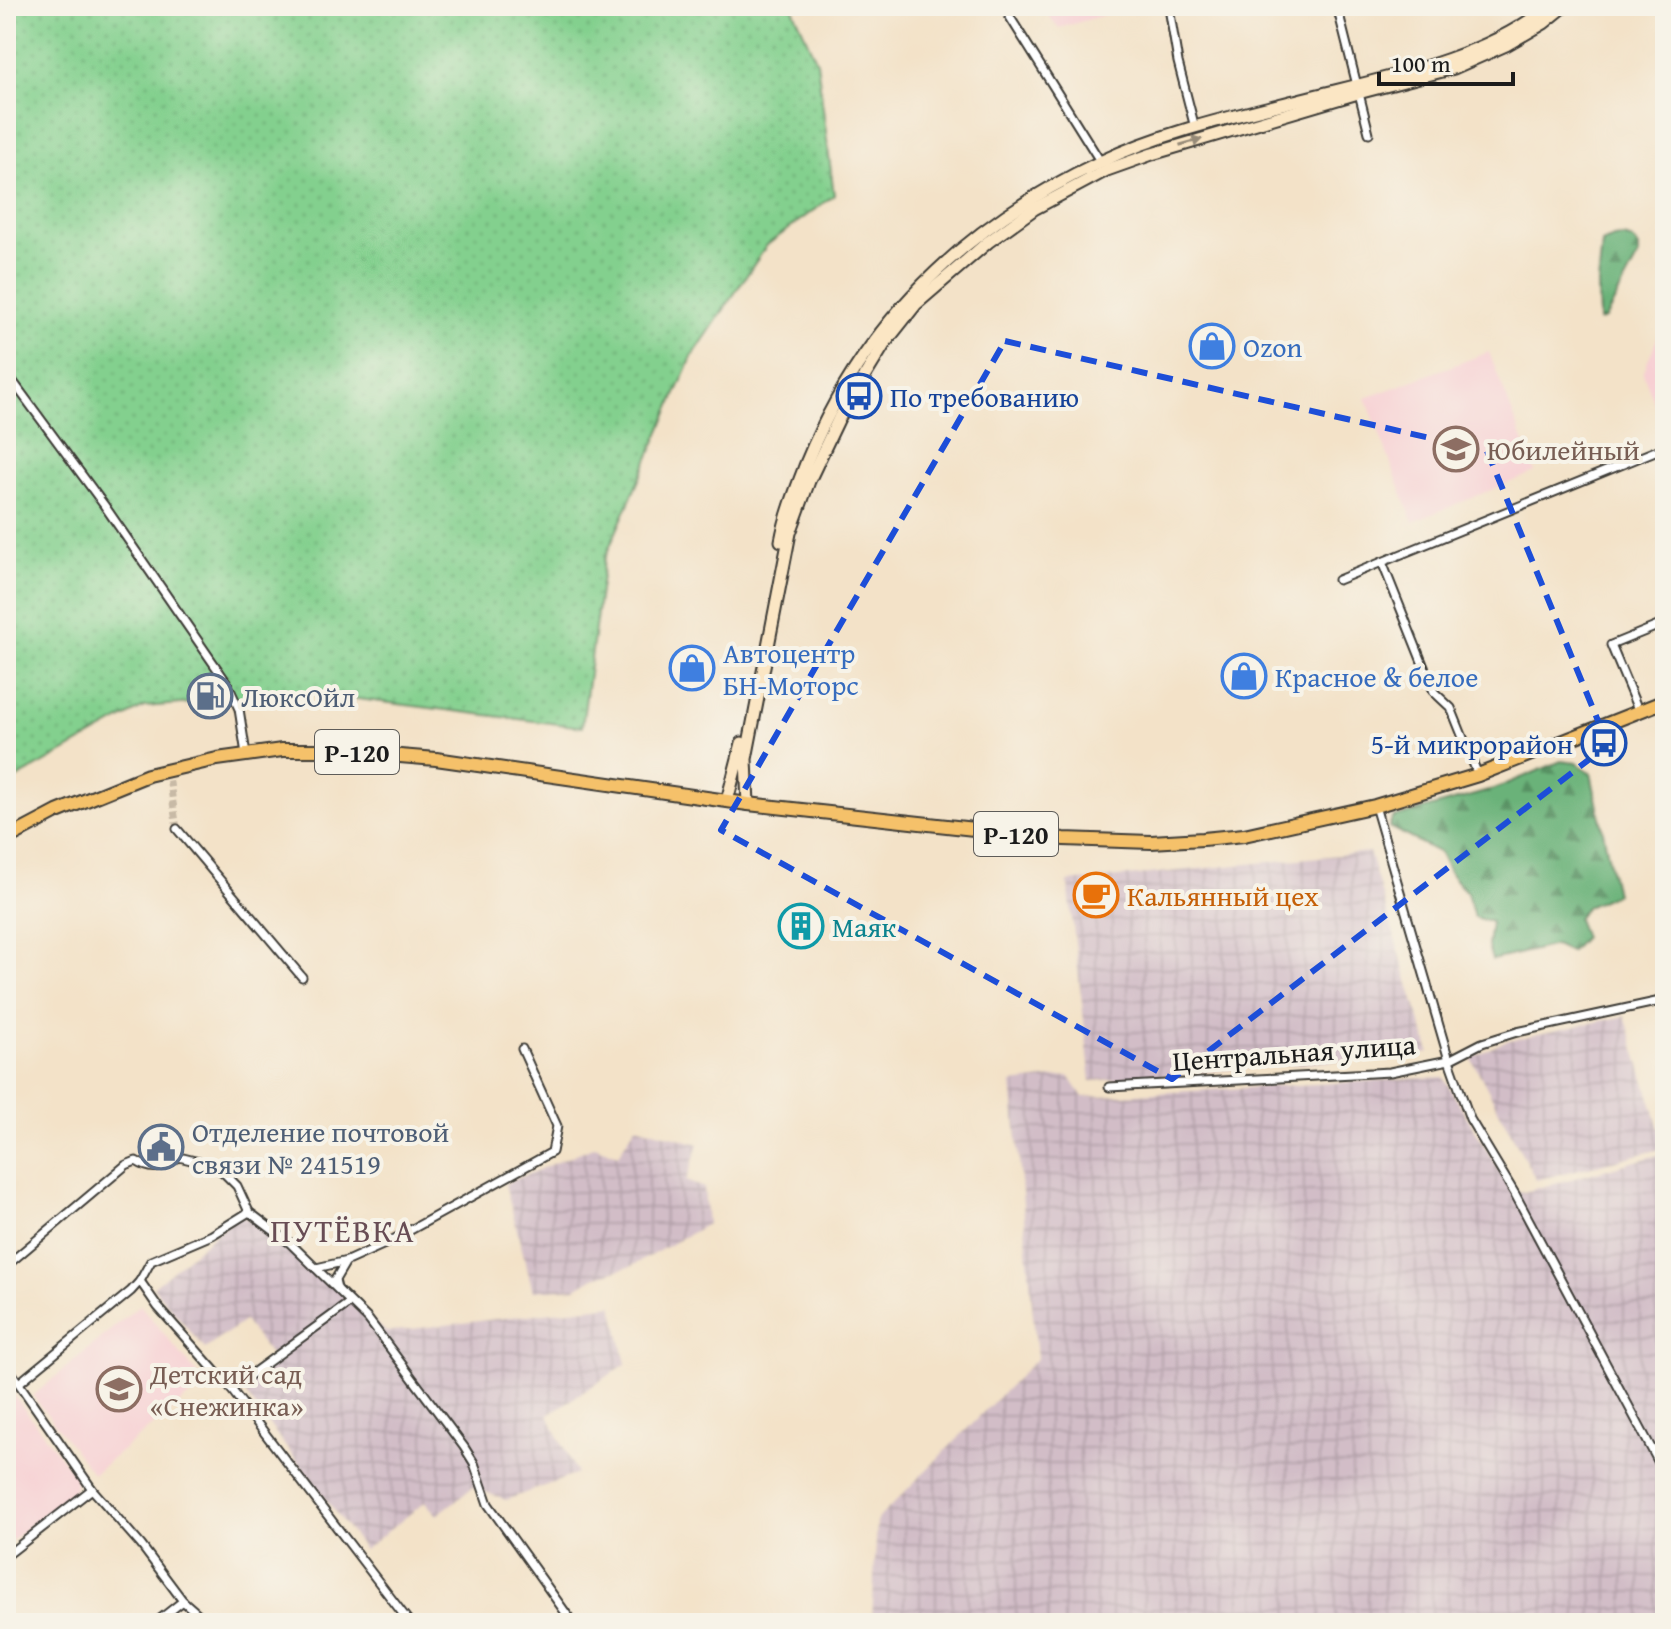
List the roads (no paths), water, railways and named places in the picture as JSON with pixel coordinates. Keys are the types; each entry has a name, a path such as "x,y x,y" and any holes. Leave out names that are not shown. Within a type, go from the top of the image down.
{"main road":[{"path":"748,804 746,759 790,533 809,481 839,418 885,343 916,304 988,242 1034,209 1107,170 1470,51 1500,37 1549,6"},
{"path":"727,801 741,751 782,533 803,473 843,387 886,324 909,297 942,267 1028,201 1100,161 1195,128 1454,68 1486,55 1544,23 1565,6"},
{"name":"Р-120","path":"6,839 57,812 133,780 246,754 282,750 328,750 436,759 748,804 1064,839 1151,842 1244,835 1375,806 1478,775 1665,701"}],"street":[{"path":"1003,6 1100,161"},
{"path":"1337,6 1369,133"},
{"path":"1170,14 1178,62 1195,128"},
{"path":"6,372 104,505 227,683 239,709 246,754"},
{"path":"1338,580 1665,447"},
{"path":"1382,562 1434,692 1451,708 1478,775"},
{"path":"1639,712 1611,645 1665,623"},
{"path":"1375,806 1449,1060 1470,1119 1515,1194 1665,1474"},
{"path":"177,829 302,977"},
{"name":"Центральная улица","path":"1109,1087 1390,1072 1449,1060 1482,1043 1517,1032 1665,1000"},
{"path":"316,1268 347,1261 387,1243 552,1152 557,1126 522,1049"},
{"path":"6,1266 126,1165 136,1161 154,1169 179,1157 211,1165 223,1172 243,1195 249,1212 290,1243 368,1319 474,1463 488,1504 573,1623"},
{"path":"19,1383 140,1281 151,1261 212,1235 249,1212"},
{"path":"337,1290 335,1280 347,1261"},
{"path":"140,1281 158,1307 231,1389 410,1623"},
{"path":"231,1389 349,1303"},
{"path":"6,1365 92,1489 141,1545 183,1601 208,1623"},
{"path":"6,1556 92,1489"},
{"path":"155,1623 183,1601"}],"tunnel":[{"path":"168,770 177,829"}],"place":[{"name":"Ozon","path":"1212,346"},
{"name":"По требованию","path":"859,396"},
{"name":"Юбилейный","path":"1456,449"},
{"name":"Автоцентр БН-Моторс","path":"692,668"},
{"name":"Красное & белое","path":"1244,676"},
{"name":"ЛюксОйл","path":"210,696"},
{"name":"5-й микрорайон","path":"1604,743"},
{"name":"Кальянный цех","path":"1096,895"},
{"name":"Маяк","path":"801,926"},
{"name":"Отделение почтовой связи № 241519","path":"161,1147"},
{"name":"Детский сад «Снежинка»","path":"119,1389"}],"district":[{"name":"ПУТЁВКА","path":"343,1230"}]}
